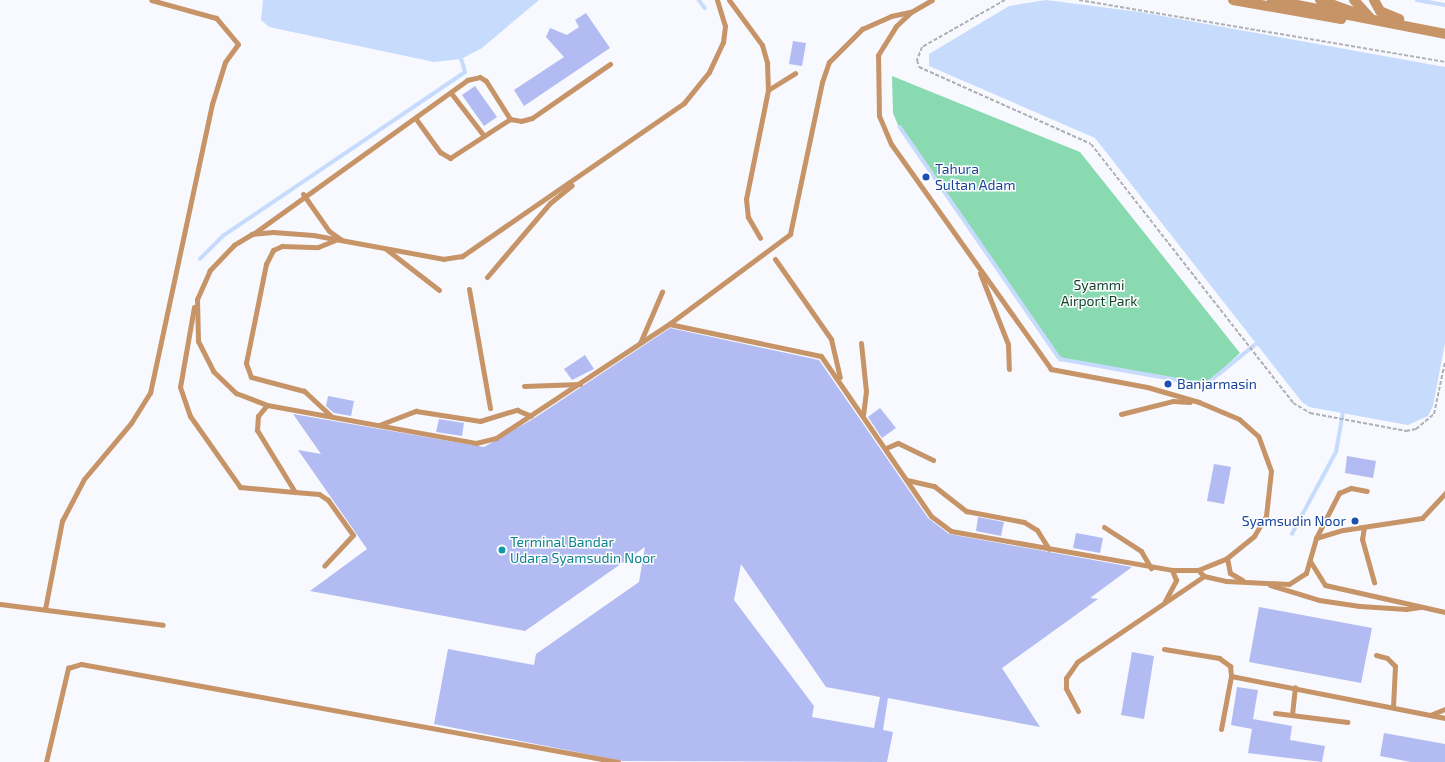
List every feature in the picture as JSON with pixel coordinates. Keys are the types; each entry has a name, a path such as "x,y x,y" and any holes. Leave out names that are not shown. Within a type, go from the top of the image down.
{"street":[{"path":"1233,0 1324,17 1371,19"},
{"path":"1272,0 1445,34"},
{"path":"1320,0 1371,19"},
{"path":"1343,0 1371,19"},
{"path":"1354,0 1371,19"},
{"path":"1374,0 1380,11 1427,30"}],"lane":[{"path":"45,609 62,521 84,479 131,423 150,393 212,104 225,62 238,44 216,18 151,0"},
{"path":"252,234 273,232 343,241 444,259 462,256 586,173 684,103 699,88 723,42 725,26 717,0"},
{"path":"729,0 762,45 767,63 768,90 746,199 748,217 760,238"},
{"path":"197,299 198,341 213,371 236,394 267,405 476,443 496,438 581,384 669,324 790,234 822,82 829,62 862,28 890,16 910,12 932,0"},
{"path":"669,324 816,354 841,380 936,521 951,531 1050,548 1151,568 1172,570 1198,570 1227,558 1254,536 1266,516 1271,472 1258,436 1239,419 1200,402 1147,387 1052,369 908,172 879,116 878,54 886,38 910,12"},
{"path":"416,119 446,157 450,158 510,119 521,121 532,118 610,64"},
{"path":"768,90 795,73"},
{"path":"324,566 353,535 328,500 319,494 295,492 284,494 240,487 182,402 182,366 197,299 219,258 303,194 416,119 466,80 480,77 510,119"},
{"path":"451,93 484,136"},
{"path":"488,277 550,203 586,173"},
{"path":"303,194 329,230 343,241"},
{"path":"331,416 304,392 251,377 246,363 266,264 273,250 282,246 318,247 335,240"},
{"path":"383,248 439,290"},
{"path":"775,259 831,339 841,380"},
{"path":"978,268 1008,344 1009,369"},
{"path":"469,289 490,408"},
{"path":"639,344 662,292"},
{"path":"861,343 866,391 863,414"},
{"path":"524,386 581,384"},
{"path":"1121,414 1173,401 1200,402"},
{"path":"267,405 258,416 257,430 295,492"},
{"path":"378,425 416,411 480,421 516,410 531,416"},
{"path":"886,448 898,442 933,460"},
{"path":"907,480 934,486 966,512 1024,522 1037,530 1050,548"},
{"path":"1269,585 1298,581 1310,561 1316,538 1339,493 1351,488 1367,491"},
{"path":"1316,538 1364,527 1422,518 1445,494"},
{"path":"1104,527 1141,551 1151,568"},
{"path":"1364,527 1362,539 1374,582"},
{"path":"1227,558 1230,573 1244,581"},
{"path":"1310,561 1324,585 1445,612"},
{"path":"1162,605 1173,591 1176,580 1172,570"},
{"path":"1198,570 1204,576 1269,585 1319,600 1360,606 1420,607"},
{"path":"1078,712 1066,688 1070,670 1204,576"},
{"path":"0,604 163,625"},
{"path":"1164,649 1219,658 1230,666 1231,676 1221,729"},
{"path":"1376,655 1387,658 1396,666 1392,707"},
{"path":"46,762 68,668 81,664 618,762"},
{"path":"1231,676 1295,687 1445,718"},
{"path":"1292,715 1295,687"},
{"path":"1429,715 1445,709"},
{"path":"1275,713 1348,722"}],"path":[{"path":"1005,0 922,47 917,60 919,67 1091,144 1250,349 1297,406 1310,413 1406,431 1423,426 1437,405 1445,362"},
{"path":"1079,0 1445,62"}],"green space":[{"name":"Syammi Airport Park","path":"892,76 1080,152 1240,353 1204,386 1057,358 900,130 893,113"}],"water":[{"path":"263,0 539,0 482,48 461,59 434,62 269,27 261,20"},
{"path":"1046,0 1140,12 1445,67 1445,343 1433,406 1428,416 1408,425 1309,407 1302,402 1095,138 929,66 929,54 1009,6"}],"building":[{"path":"586,13 610,48 524,106 514,90 564,57 546,37 550,28 567,35 579,27 575,20"},
{"path":"793,41 806,43 802,66 789,64"},
{"path":"475,86 497,117 484,126 462,95"},
{"name":"Terminal Bandar Udara Syamsudin Noor","path":"670,328 819,360 928,518 949,534 1132,567 1090,598 1098,599 1002,668 1040,727 888,698 883,730 893,732 887,762 622,761 434,724 448,649 534,665 536,654 639,582 645,547 525,631 310,591 367,549 298,450 321,454 293,414 484,447 533,419","holes":["741,564 826,687 880,697 874,728 812,717 814,706 734,600"]},
{"path":"585,355 594,369 572,380 564,369"},
{"path":"328,396 354,401 351,416 334,413 326,406"},
{"path":"880,408 896,428 882,438 868,417"},
{"path":"439,419 464,423 462,436 436,432"},
{"path":"1347,456 1376,461 1373,478 1345,473"},
{"path":"1214,464 1231,467 1224,504 1207,501"},
{"path":"978,517 1004,522 1001,536 976,531"},
{"path":"1076,533 1103,538 1100,553 1073,548"},
{"path":"1259,607 1372,628 1361,683 1249,662"},
{"path":"1132,652 1154,656 1144,719 1121,715"},
{"path":"1237,687 1258,690 1253,719 1292,726 1290,740 1325,746 1322,762 1248,753 1252,729 1231,725"},
{"path":"1384,733 1445,744 1445,762 1411,762 1380,756"}],"waterway":[{"path":"699,0 705,8"},
{"path":"1417,0 1445,5"},
{"path":"200,259 223,236 465,72 461,59"},
{"path":"900,127 1060,359 1200,384 1209,382 1256,344"},
{"path":"1292,534 1336,452 1343,413"}],"place":[{"name":"Tahura Sultan Adam","path":"926,177"},
{"name":"Banjarmasin","path":"1168,384"},
{"name":"Syamsudin Noor","path":"1355,521"},
{"name":"Terminal Bandar Udara Syamsudin Noor","path":"502,550"}]}
